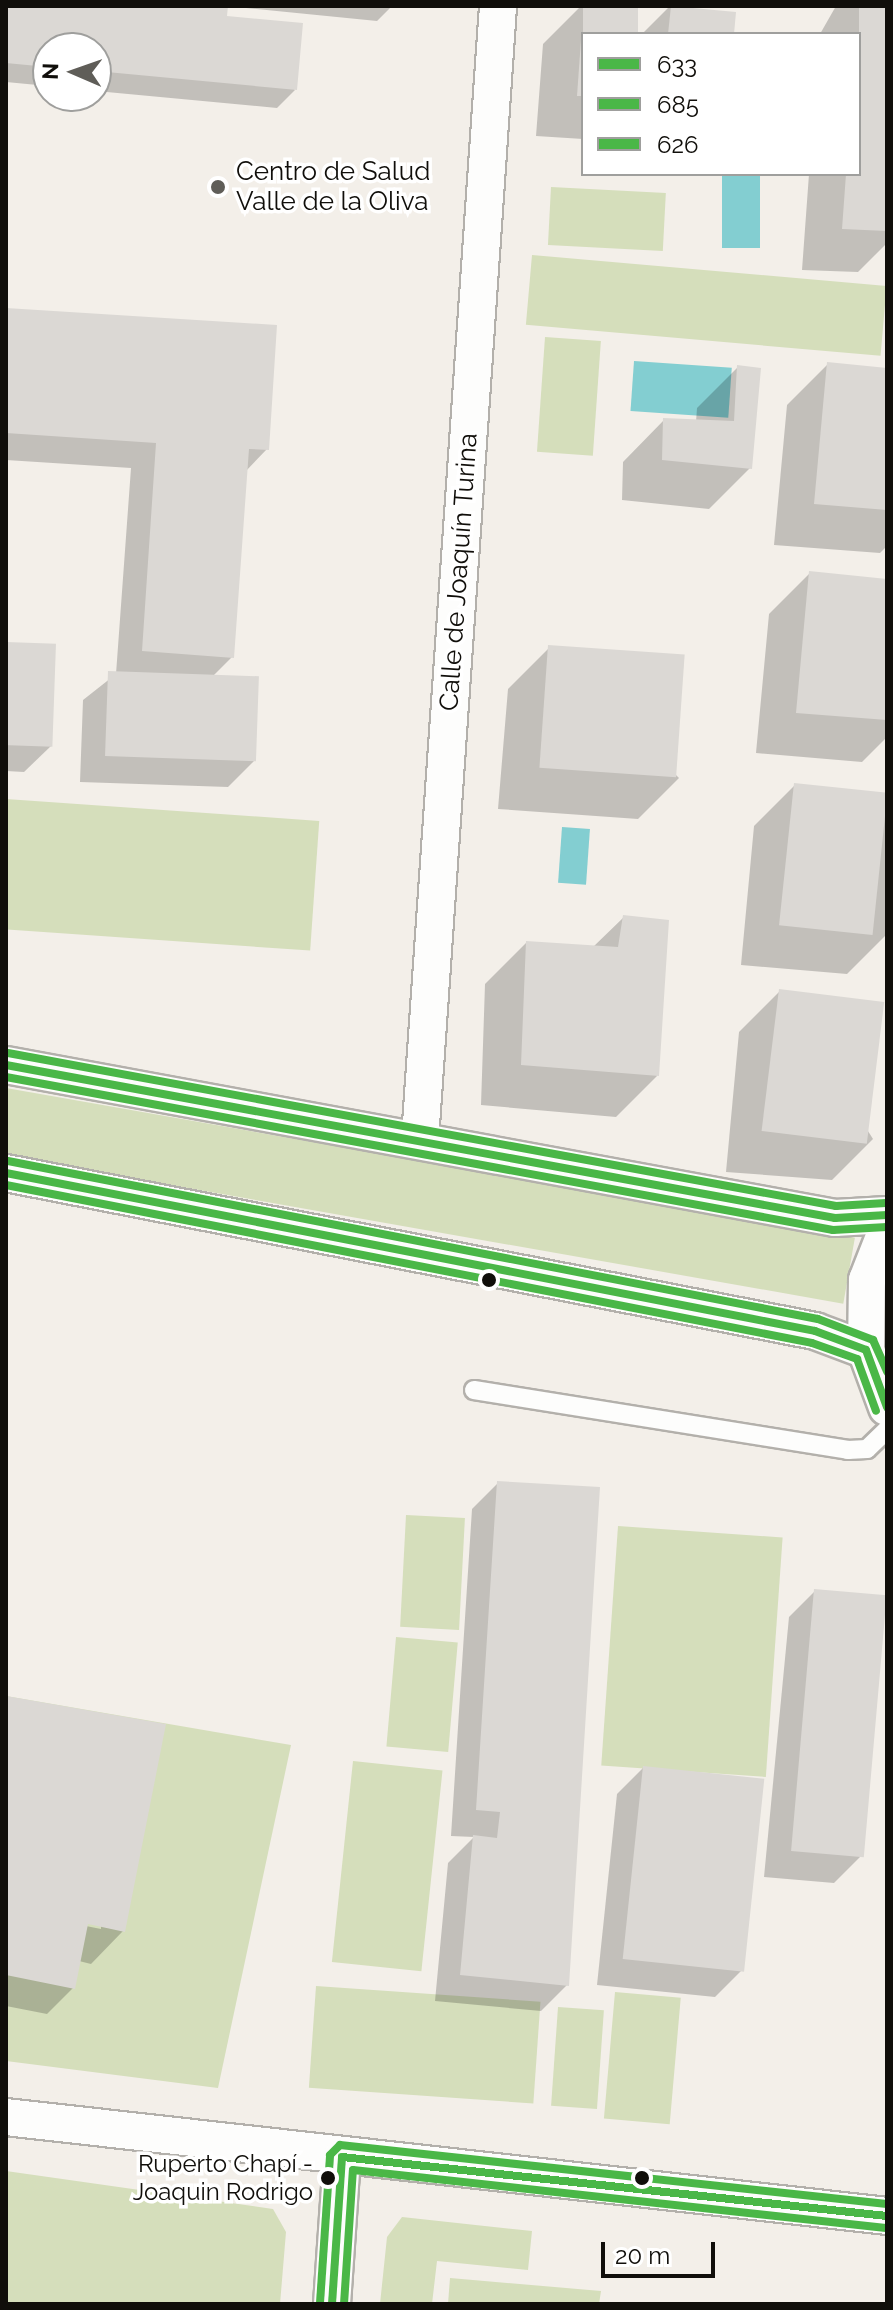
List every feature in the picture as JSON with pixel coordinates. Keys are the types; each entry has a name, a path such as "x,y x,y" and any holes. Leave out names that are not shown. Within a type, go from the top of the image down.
{"street":[{"name":"Calle de Joaquín Turina","path":"420,1139 498,6"},
{"path":"6,1065 835,1218 887,1215"},
{"path":"6,1173 801,1328 866,1350"},
{"path":"887,1229 867,1280 866,1350 887,1407"},
{"path":"6,2117 887,2216"},
{"path":"332,2304 342,2157"}],"lane":[{"path":"474,1390 848,1450 867,1449 887,1430"}],"green space":[{"path":"551,187 666,193 663,251 548,245"},
{"path":"532,255 887,286 881,356 526,325"},
{"path":"545,337 601,341 593,456 537,452"},
{"path":"6,799 319,821 310,951 6,929"},
{"path":"6,1088 855,1238 843,1304 6,1156"},
{"path":"406,1515 465,1518 459,1630 400,1627"},
{"path":"618,1526 783,1538 766,1777 601,1765"},
{"path":"396,1637 458,1642 448,1752 386,1747"},
{"path":"6,1696 291,1745 218,2088 6,2061"},
{"path":"353,1761 443,1770 421,1971 332,1962"},
{"path":"316,1986 540,2002 533,2103 309,2088"},
{"path":"615,1992 681,1998 670,2124 604,2119"},
{"path":"558,2007 604,2010 597,2109 551,2106"},
{"path":"6,2171 273,2209 286,2232 280,2304 6,2304"},
{"path":"402,2217 532,2231 528,2270 437,2261 432,2304 380,2304 387,2237"},
{"path":"450,2278 601,2291 599,2304 448,2304"}],"water":[{"path":"722,176 760,176 760,248 722,248"},
{"path":"634,361 732,368 728,418 631,411"},
{"path":"562,827 590,829 586,885 558,883"}],"building":[{"path":"6,6 228,6 227,16 303,23 297,90 112,73 112,32 32,32 32,65 6,63"},
{"path":"583,6 638,6 638,32 583,32"},
{"path":"671,6 736,12 734,32 668,32"},
{"path":"859,6 887,6 887,231 842,229 846,176 861,176"},
{"path":"581,40 581,96 577,96"},
{"path":"6,308 277,325 269,450 249,449 234,658 142,651 156,443 6,433"},
{"path":"827,362 887,368 887,510 814,504"},
{"path":"737,365 761,368 752,469 662,460 663,418 734,421"},
{"path":"809,571 887,579 887,720 796,713"},
{"path":"6,642 56,644 52,747 6,745"},
{"path":"548,645 685,655 676,777 539,768"},
{"path":"108,671 259,676 256,761 105,756"},
{"path":"794,783 887,793 873,935 779,925"},
{"path":"623,915 669,920 659,1076 521,1065 526,941 618,947"},
{"path":"779,989 884,1002 867,1144 762,1131"},
{"path":"497,1481 600,1487 569,1986 460,1975 473,1835 497,1838 500,1812 476,1810"},
{"path":"814,1589 887,1595 864,1857 791,1851"},
{"path":"6,1696 166,1724 125,1932 88,1924 75,1989 6,1975"},
{"path":"643,1766 764,1779 744,1972 623,1959"}],"transit line":[{"name":"626","path":"8,1053 836,1206 886,1203"},
{"name":"633","path":"6,1065 835,1218 887,1215"},
{"name":"685","path":"6,1077 833,1230 887,1227"},
{"name":"626","path":"8,1161 818,1319 873,1340 887,1372"},
{"name":"633","path":"6,1173 815,1331 866,1350 887,1407"},
{"name":"685","path":"6,1185 812,1343 857,1359 876,1411"},
{"name":"626","path":"320,2303 330,2155 340,2145 887,2204"},
{"name":"633","path":"332,2304 342,2157 887,2216"},
{"name":"685","path":"344,2304 353,2170 886,2228"}],"place":[{"name":"Centro de Salud Valle de la Oliva","path":"218,187"},
{"name":"Ruperto Chapí - Joaquin Rodrigo","path":"328,2178"}]}
